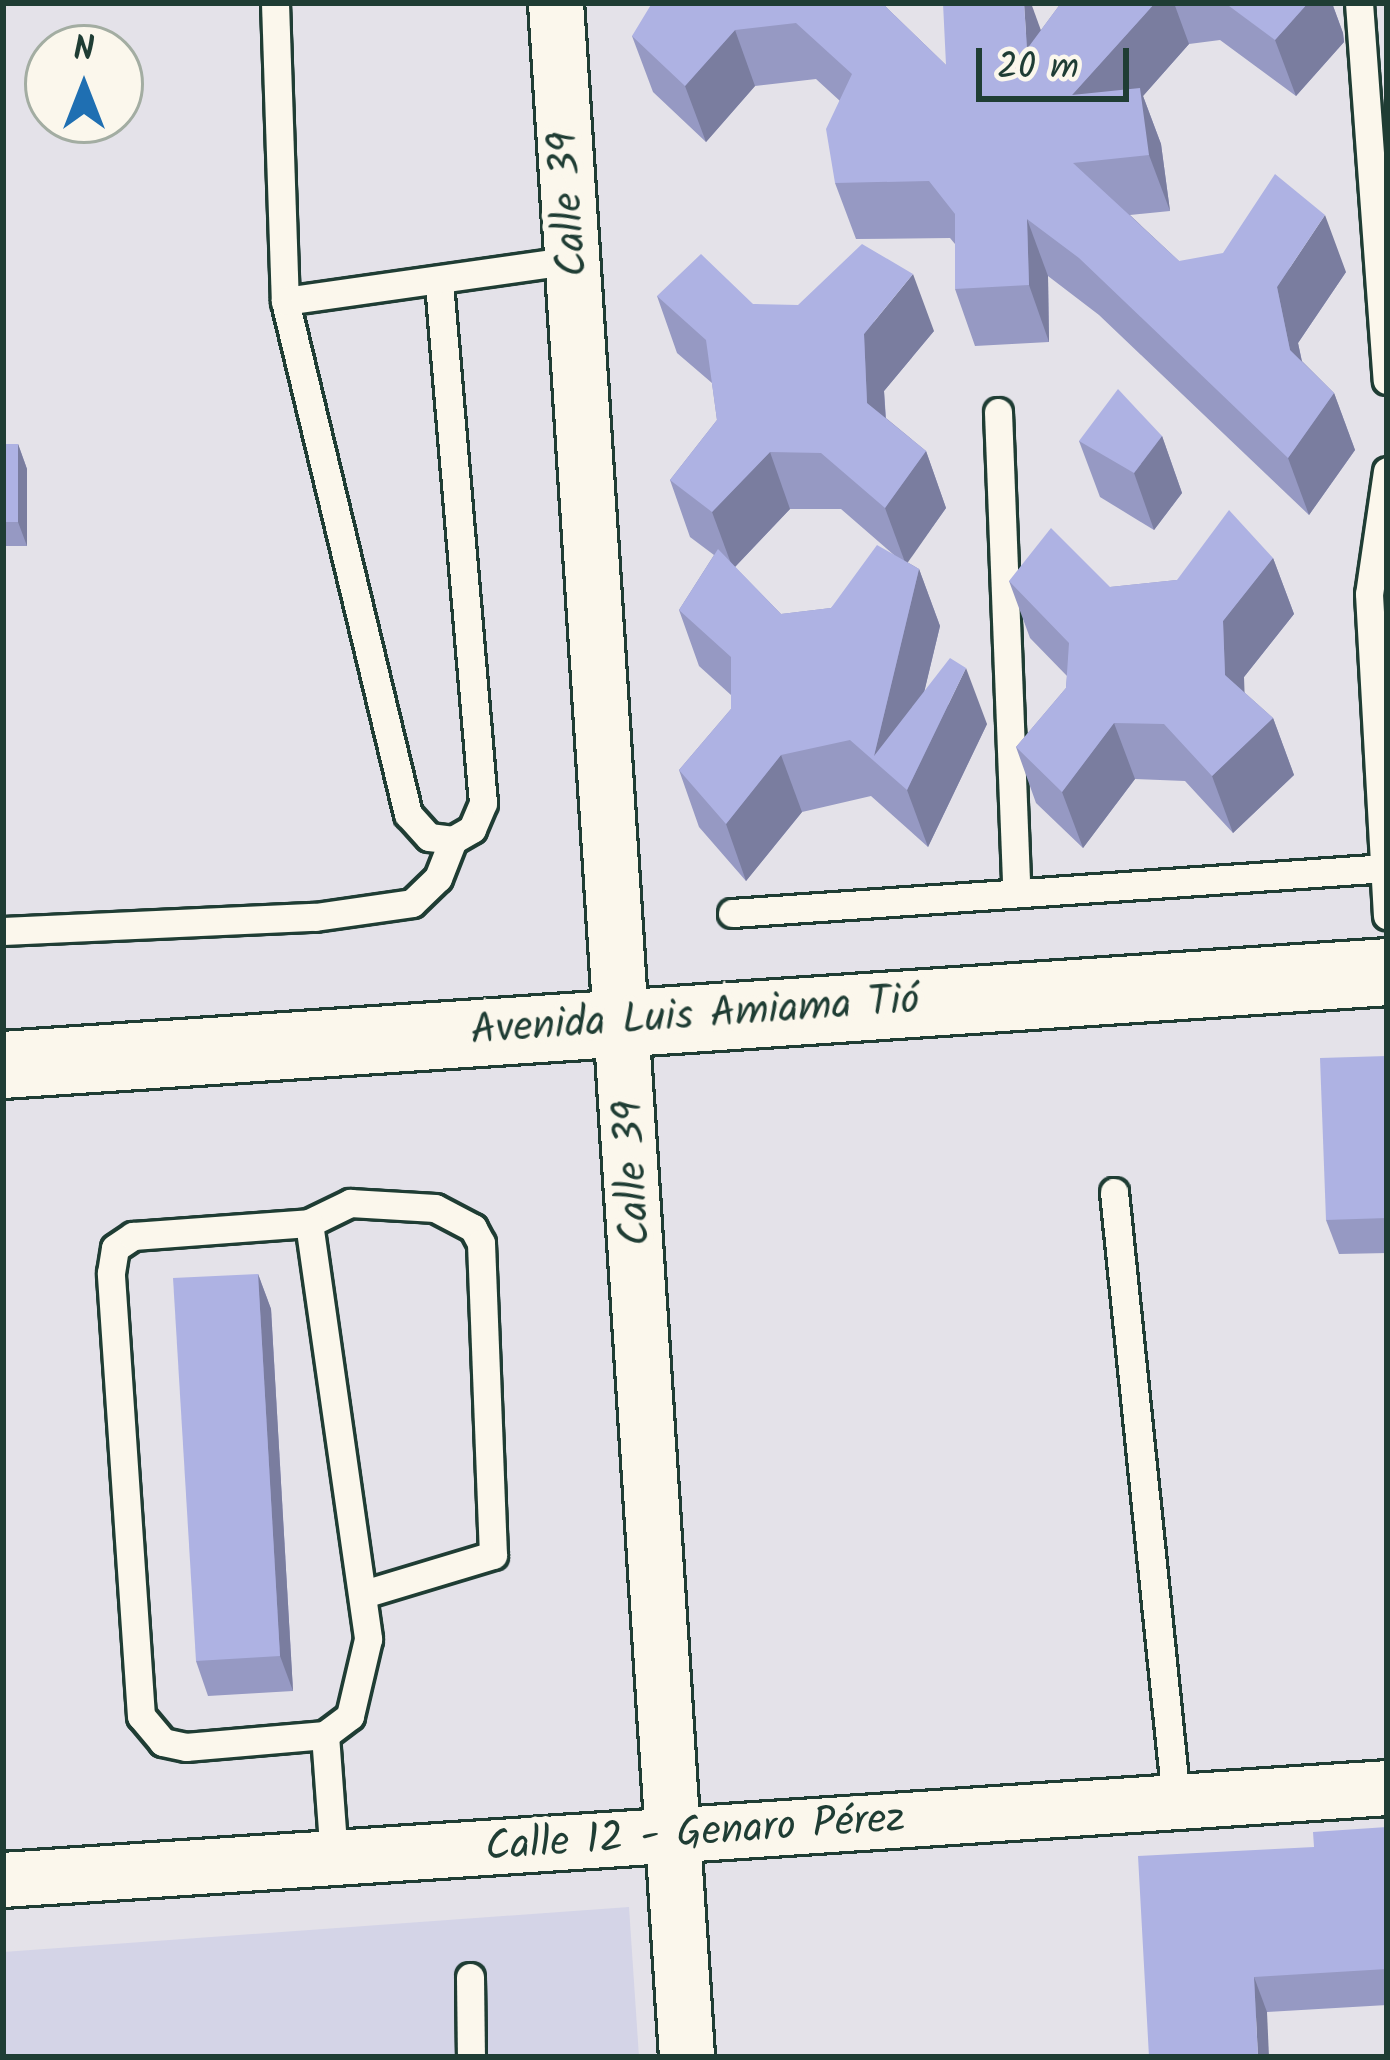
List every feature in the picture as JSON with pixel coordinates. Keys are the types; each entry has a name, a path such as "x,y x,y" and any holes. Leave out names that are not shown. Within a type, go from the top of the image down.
{"main road":[{"name":"Avenida Luis Amiama Tió","path":"3,1066 626,1020 1387,972"}],"street":[{"name":"Calle 39","path":"556,3 626,1020 670,1837 687,2057"},
{"name":"Calle 12 - Genaro Pérez","path":"3,1880 670,1837 1176,1798 1387,1788"}],"lane":[{"path":"275,3 285,301 407,814 430,837 453,840 472,829 483,803 439,283"},
{"path":"1359,3 1383,264 1387,380"},
{"path":"285,301 439,283 573,260"},
{"path":"998,412 1016,891"},
{"path":"1387,471 1370,594 1387,915"},
{"path":"3,931 315,917 412,903 438,878 453,840"},
{"path":"732,913 1383,868"},
{"path":"1114,1192 1176,1798"},
{"path":"309,1223 364,1594 360,1686 350,1716 326,1735 186,1747 163,1742 141,1716 111,1273 115,1248 133,1236 309,1223 350,1202 435,1208 473,1228 481,1243 493,1555 364,1594"},
{"path":"326,1735 334,1858"},
{"path":"470,1977 472,2057"}],"shaded area":[{"path":"629,1907 639,2057 3,2057 3,1952"}],"building":[{"path":"652,3 882,3 946,65 943,3 1024,3 1027,49 1061,3 1155,3 1072,95 1140,88 1149,155 1073,163 1179,261 1223,253 1275,174 1325,215 1277,287 1290,350 1334,393 1288,458 1079,258 1027,219 1029,285 955,289 955,214 929,181 835,183 826,129 852,74 796,23 735,30 685,86 632,36"},
{"path":"1225,3 1308,3 1275,40"},
{"path":"862,244 913,274 864,334 867,403 926,451 885,508 821,453 770,452 712,512 670,480 717,420 706,340 657,296 701,254 753,304 798,305"},
{"path":"1118,389 1162,436 1134,473 1079,441"},
{"path":"3,444 18,444 18,522 3,522"},
{"path":"1229,510 1273,558 1223,621 1225,675 1273,718 1212,776 1164,724 1114,723 1062,792 1016,747 1066,688 1069,643 1009,581 1051,528 1110,587 1177,580"},
{"path":"877,545 919,569 874,756 950,658 966,668 907,790 850,740 781,755 726,824 679,770 731,709 731,657 679,610 718,549 781,614 831,608"},
{"path":"1387,1056 1387,1218 1326,1220 1320,1058"},
{"path":"258,1274 280,1656 196,1661 173,1278"},
{"path":"1387,1827 1387,1969 1254,1977 1258,2057 1149,2057 1138,1856 1314,1847 1313,1832"}]}
